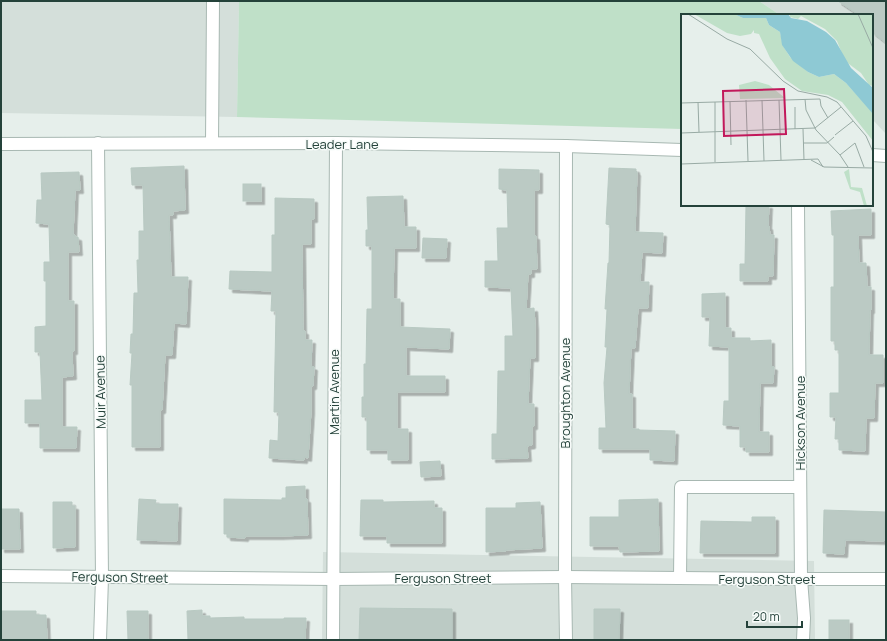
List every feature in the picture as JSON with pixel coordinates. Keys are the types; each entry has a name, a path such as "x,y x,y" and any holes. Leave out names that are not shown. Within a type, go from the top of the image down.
{"street":[{"path":"212,144 213,1"},
{"name":"Leader Lane","path":"1,144 566,146 681,150"},
{"name":"Muir Avenue","path":"98,144 102,578 100,640"},
{"name":"Martin Avenue","path":"333,640 336,144"},
{"name":"Broughton Avenue","path":"566,146 566,640"},
{"path":"873,155 886,156"},
{"name":"Hickson Avenue","path":"798,206 801,580 804,618 803,640"},
{"path":"680,578 681,487 800,487"},
{"name":"Ferguson Street","path":"1,576 333,579 565,577 801,580 886,579"}],"shaded area":[{"path":"1,1 239,1 237,117 1,113"},
{"path":"759,1 886,1 886,134 873,120 873,14 778,14"},
{"path":"323,552 814,561 815,640 322,640"}],"green space":[{"path":"239,1 759,1 778,14 681,14 681,129 237,117"}],"building":[{"path":"838,1 886,1 886,43 873,33 873,14 858,14"},
{"path":"184,166 185,210 173,211 173,215 169,215 171,277 188,277 186,324 174,323 172,355 165,355 162,410 160,410 160,447 132,447 132,385 130,385 132,353 130,353 131,334 133,334 134,293 138,293 137,260 139,260 139,231 144,231 143,185 132,185 131,168"},
{"path":"609,168 636,169 635,232 663,233 662,253 642,252 640,282 649,282 648,308 638,308 635,348 631,348 629,394 632,394 632,429 675,431 674,461 650,460 650,449 599,449 599,428 606,428 604,383 607,347 605,347 607,309 605,309 609,263 610,225 606,224"},
{"path":"499,169 539,170 539,190 534,190 534,236 536,236 537,269 531,269 531,274 528,274 526,309 534,308 535,326 535,358 530,358 528,404 534,404 534,426 532,426 532,445 527,446 528,458 492,459 492,434 497,434 498,371 505,371 505,336 513,336 511,288 485,287 485,261 498,261 497,228 508,228 507,190 499,189"},
{"path":"79,172 80,190 75,190 73,235 78,237 79,252 68,252 68,301 74,301 74,351 72,351 73,376 62,377 62,427 77,427 76,448 40,448 40,423 25,423 25,400 42,400 40,352 35,352 35,327 46,326 46,281 44,281 44,262 50,262 49,224 36,223 37,200 42,200 41,173"},
{"path":"243,184 261,184 261,201 243,201"},
{"path":"403,196 404,227 416,227 416,248 394,248 393,299 400,299 400,327 450,329 449,349 406,347 406,376 445,376 445,392 397,392 397,429 408,429 408,460 388,460 388,450 367,450 367,417 362,417 362,397 364,397 364,364 366,364 367,309 372,309 372,246 366,246 366,230 368,230 367,197"},
{"path":"275,198 314,199 314,219 311,219 311,244 302,244 303,331 305,331 305,340 312,340 311,366 314,367 313,386 311,386 308,458 304,457 304,460 269,458 270,440 278,441 279,412 274,412 276,311 271,311 272,291 229,289 230,271 272,272 272,235 275,235"},
{"path":"746,206 769,206 768,226 770,235 774,235 773,276 768,276 768,281 740,281 740,264 745,264"},
{"path":"871,209 871,235 858,235 859,263 866,263 867,287 871,287 869,355 883,355 883,383 875,383 874,418 866,418 865,451 839,450 839,439 835,439 836,417 830,417 830,393 839,393 839,350 835,350 835,341 831,341 831,287 834,287 834,235 832,235 831,211"},
{"path":"423,238 447,239 446,258 422,258"},
{"path":"725,293 725,328 731,328 731,338 750,338 750,341 771,340 771,366 774,367 773,383 760,383 759,432 769,432 769,452 746,452 746,447 740,447 740,426 723,425 724,401 729,401 729,347 709,346 710,317 702,317 702,294"},
{"path":"440,461 441,476 421,477 420,462"},
{"path":"305,486 305,499 307,499 308,535 245,536 245,538 227,537 227,534 224,534 224,499 282,500 282,498 286,498 286,487"},
{"path":"139,499 156,500 155,504 178,504 177,541 137,540"},
{"path":"658,499 659,551 620,552 619,546 590,546 590,517 619,517 619,500"},
{"path":"361,500 383,500 383,502 434,501 434,508 442,508 442,543 387,543 387,536 360,536"},
{"path":"53,502 72,502 72,506 75,506 75,547 53,548"},
{"path":"540,502 542,548 486,552 486,508 516,508 516,503"},
{"path":"1,509 19,509 20,549 1,549"},
{"path":"824,510 885,512 884,541 845,540 844,554 823,553"},
{"path":"752,517 775,517 775,553 700,553 701,521 752,522"},
{"path":"360,608 452,609 452,640 359,640"},
{"path":"594,609 620,609 619,640 594,640"},
{"path":"202,610 202,616 210,616 210,618 306,618 305,640 188,640 187,611"},
{"path":"1,611 36,611 36,615 46,615 47,640 1,640"},
{"path":"127,611 148,611 148,640 128,640"},
{"path":"829,620 849,620 849,640 829,640"}]}
